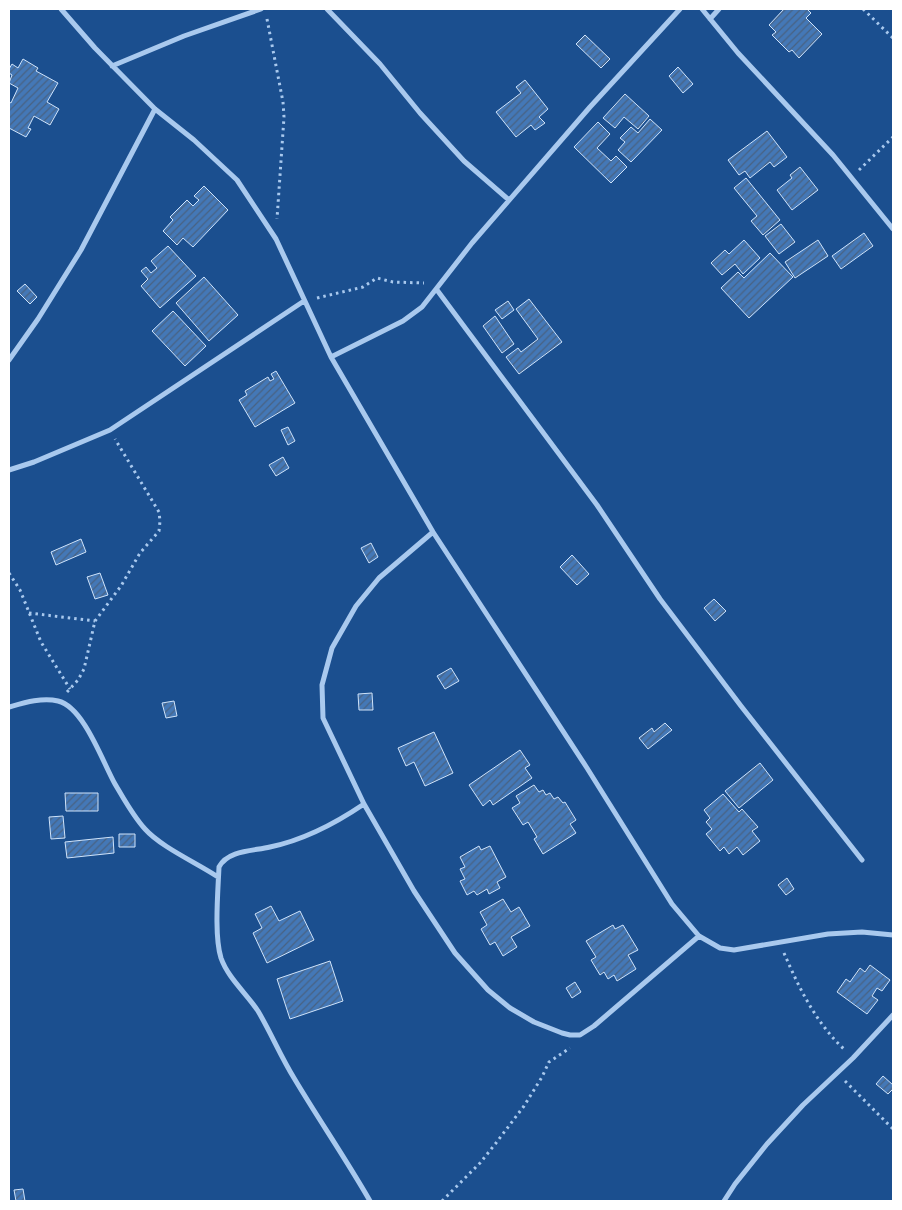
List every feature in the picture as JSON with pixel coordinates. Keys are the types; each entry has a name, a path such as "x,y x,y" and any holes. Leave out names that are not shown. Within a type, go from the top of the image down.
{"street":[{"path":"61,9 94,48 155,108 194,140 237,180 276,240 331,357 433,532 582,760 672,904 699,936 720,948 734,950 828,934 862,932 893,935"},
{"path":"112,66 184,36 262,9"},
{"path":"327,9 380,64 420,113 464,161 509,200"},
{"path":"331,357 403,321 422,307 472,243 509,200 590,107 680,9"},
{"path":"702,9 738,53 800,118 893,229"},
{"path":"710,19 719,9"},
{"path":"9,360 38,319 81,250 155,108"},
{"path":"437,290 597,506 660,599 862,860"},
{"path":"9,470 34,462 110,430 304,301"},
{"path":"433,532 379,578 356,606 332,648 322,685 323,718 364,804 414,890 456,954 488,990 510,1008 534,1022 570,1035 580,1034 594,1026 699,936"},
{"path":"9,707 25,702 58,701 66,705 84,724 99,750 114,783 145,829 163,844 218,877"},
{"path":"364,804 338,821 303,837 273,847 232,855 222,860 218,877 219,946 222,959 228,970 257,1011 293,1078 345,1156 370,1201"},
{"path":"724,1201 734,1184 767,1144 893,1015"}],"path":[{"path":"863,9 893,38"},
{"path":"266,18 283,102 284,117 276,240"},
{"path":"851,177 893,137"},
{"path":"304,301 363,286 377,278 400,282 441,284"},
{"path":"58,701 78,680 84,669 95,621 121,586 140,553 159,531 159,512 110,430"},
{"path":"9,573 20,590 42,642 70,689"},
{"path":"28,612 95,621"},
{"path":"778,942 824,1028 853,1058"},
{"path":"442,1201 480,1163 496,1143 524,1106 549,1062 575,1044 579,1040 580,1034"},
{"path":"837,1074 893,1129"}],"building":[{"path":"784,9 807,9 811,13 806,18 822,34 799,58 792,50 789,52 772,35 776,32 769,25"},
{"path":"585,35 610,59 601,68 576,44"},
{"path":"23,59 38,68 36,71 58,83 47,102 59,109 50,125 34,116 28,128 31,129 26,137 9,128 9,102 11,103 18,88 9,83 12,75 9,73 9,69 12,64 18,68"},
{"path":"678,67 693,84 683,93 669,76"},
{"path":"525,80 548,109 539,117 545,123 535,130 531,125 516,137 496,112 521,93 516,87"},
{"path":"625,94 649,116 638,129 624,117 615,128 603,118"},
{"path":"650,119 662,130 631,162 618,150 625,142 620,138 631,127 638,133"},
{"path":"598,122 610,134 597,148 611,161 616,156 627,167 611,183 574,147"},
{"path":"767,131 787,157 774,167 770,162 750,178 745,171 739,175 728,160"},
{"path":"800,167 818,190 792,210 777,190 792,178 790,175"},
{"path":"746,178 780,220 763,235 751,221 757,216 734,188"},
{"path":"204,186 228,210 193,247 183,238 177,245 163,231 173,220 170,217 187,200 193,206 199,200 194,196"},
{"path":"781,224 795,242 779,254 765,236"},
{"path":"864,233 873,246 841,269 832,256"},
{"path":"744,240 760,258 743,274 735,264 722,275 711,263 725,250 729,254"},
{"path":"818,240 828,256 795,278 785,262"},
{"path":"168,246 196,276 160,308 141,286 148,279 141,271 146,267 151,273 157,268 151,261"},
{"path":"770,253 793,277 749,318 721,288 738,272 744,278"},
{"path":"204,277 238,315 209,341 176,303"},
{"path":"25,284 37,297 30,304 17,291"},
{"path":"529,299 562,342 519,374 506,357 518,348 521,352 538,339 516,309"},
{"path":"508,301 514,310 502,319 495,310"},
{"path":"173,311 206,346 185,366 152,331"},
{"path":"495,316 514,344 502,353 483,326"},
{"path":"276,371 295,403 255,427 239,400 247,395 245,391 268,377 270,381 274,379 271,374"},
{"path":"288,427 295,441 288,445 281,430"},
{"path":"283,457 289,468 276,476 269,465"},
{"path":"81,539 86,552 56,565 51,552"},
{"path":"371,543 378,557 369,563 361,548"},
{"path":"572,555 589,574 577,585 560,567"},
{"path":"100,573 108,595 95,599 87,577"},
{"path":"714,599 726,611 715,621 704,608"},
{"path":"451,668 459,681 445,689 437,676"},
{"path":"372,693 373,710 359,710 358,694"},
{"path":"174,701 177,716 166,718 162,703"},
{"path":"665,723 672,730 648,749 639,738 652,728 654,732"},
{"path":"434,732 453,773 425,786 414,762 406,766 398,748"},
{"path":"520,750 530,765 525,768 532,778 493,805 490,800 483,806 469,785"},
{"path":"760,763 773,780 739,808 725,791"},
{"path":"534,785 539,792 543,790 546,795 550,793 554,799 558,797 563,803 565,802 576,820 570,824 576,833 543,854 534,839 537,837 528,822 523,825 512,808 520,803 516,796"},
{"path":"65,793 98,793 98,811 66,811"},
{"path":"723,794 739,812 742,809 758,827 752,831 760,841 743,855 737,847 729,854 724,847 720,851 706,834 712,829 706,822 710,818 704,810"},
{"path":"63,816 65,838 51,839 49,817"},
{"path":"119,834 135,834 135,847 119,847"},
{"path":"113,837 114,853 67,858 65,842"},
{"path":"479,846 481,850 490,846 506,877 497,882 500,888 489,894 487,889 477,895 474,891 467,895 460,881 465,879 460,869 465,867 460,857"},
{"path":"787,878 794,889 786,895 778,885"},
{"path":"503,899 511,912 519,907 530,926 511,937 517,947 503,956 495,942 490,945 481,929 487,925 480,912"},
{"path":"271,906 279,921 300,911 314,940 267,963 253,933 262,928 255,914"},
{"path":"613,925 615,929 623,925 638,950 628,955 636,969 617,981 614,975 608,979 604,972 600,975 591,960 596,957 586,941"},
{"path":"330,961 343,1001 290,1019 277,979"},
{"path":"870,965 890,980 882,991 877,988 872,996 878,1000 867,1014 837,992 846,979 850,982 860,968 865,972"},
{"path":"575,982 581,992 572,998 566,988"},
{"path":"883,1076 893,1085 893,1089 888,1094 876,1084"},
{"path":"23,1189 25,1201 16,1201 14,1190"}]}
